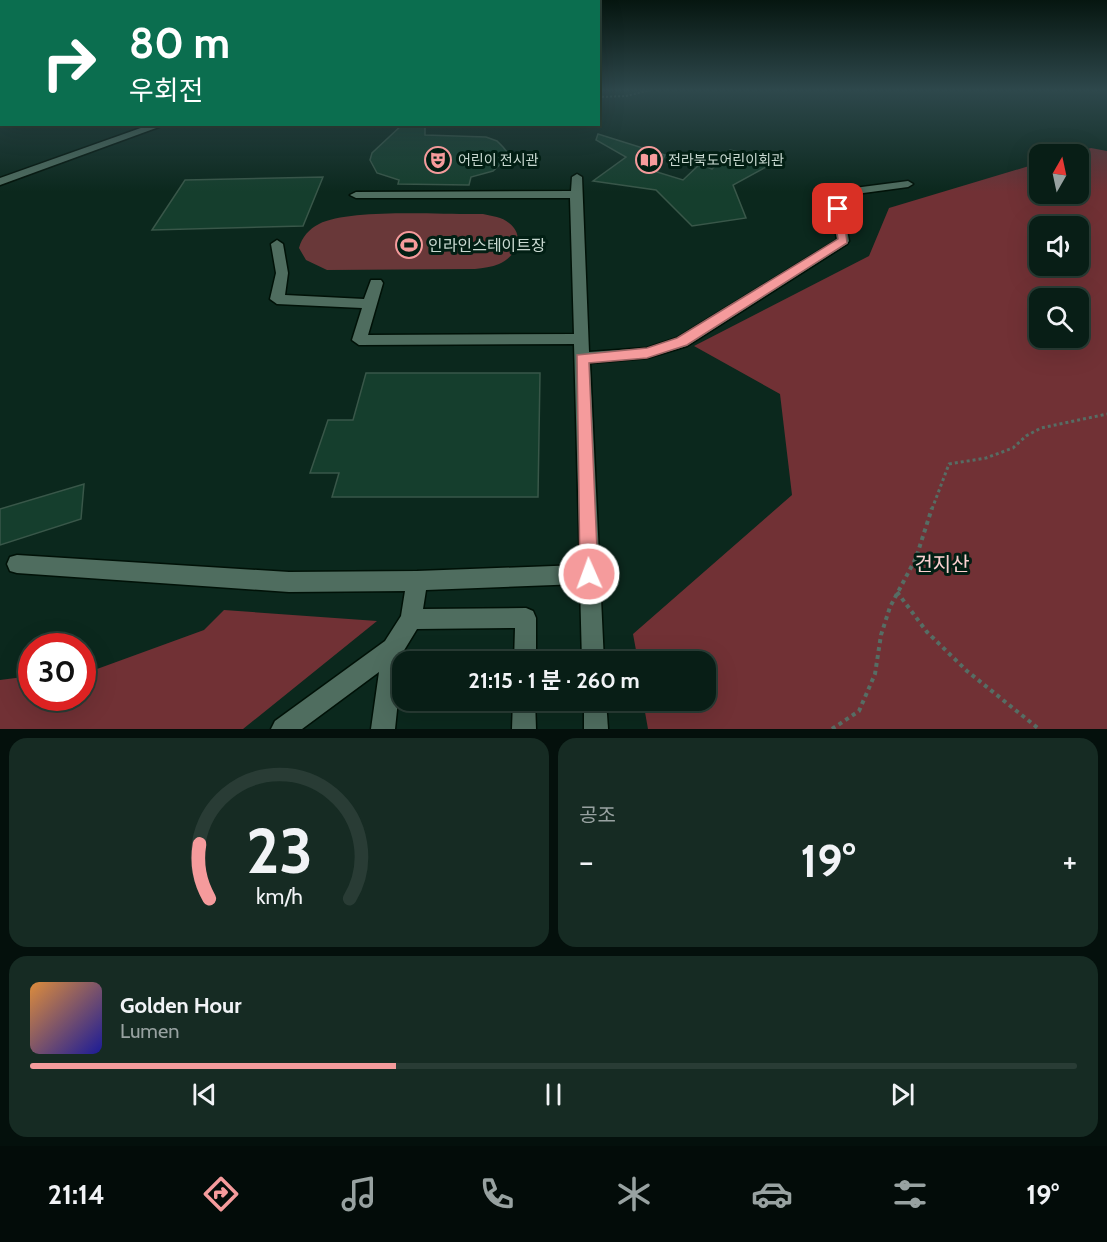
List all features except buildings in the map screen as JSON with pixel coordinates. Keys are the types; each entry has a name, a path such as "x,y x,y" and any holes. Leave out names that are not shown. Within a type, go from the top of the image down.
{"street":[{"path":"0,182 157,126"},
{"path":"577,177 592,651"},
{"path":"582,358 647,353 682,342 843,241 836,193 908,184"},
{"path":"356,195 562,193 576,196"},
{"path":"277,244 282,273 277,298 370,304"},
{"path":"376,283 359,340 582,339"},
{"path":"17,564 289,582 589,574"},
{"path":"283,729 393,650 411,620 417,580"},
{"path":"411,620 525,618 525,651"},
{"path":"383,729 393,650"},
{"path":"524,729 525,711"},
{"path":"595,711 596,729"}],"path":[{"path":"832,729 859,711 874,674 881,635 897,592 916,558 949,464 986,458 1013,448 1026,436 1041,428 1107,414"},
{"path":"897,592 927,632 951,656 1039,729"}],"shaded area":[{"name":"인라인스테이트장","path":"398,213 483,214 509,223 514,228 518,240 514,251 505,261 487,267 327,270 306,260 299,248 304,237 312,228 333,219"}],"green space":[{"name":"건지산","path":"1089,149 1107,151 1107,729 648,729 645,711 716,711 716,651 636,651 633,634 792,495 780,394 694,346 869,256 889,208 1029,166 1029,204 1089,204"},
{"path":"224,610 377,621 243,729 0,729 0,680 18,678 18,711 96,711 96,669 204,630"}],"place":[{"name":"어린이 전시관","path":"438,160"},
{"name":"전라북도어린이회관","path":"649,160"},
{"name":"인라인스테이트장","path":"409,245"}],"route":[{"path":"589,574 582,358 647,353 682,342 843,241 838,209"}]}
